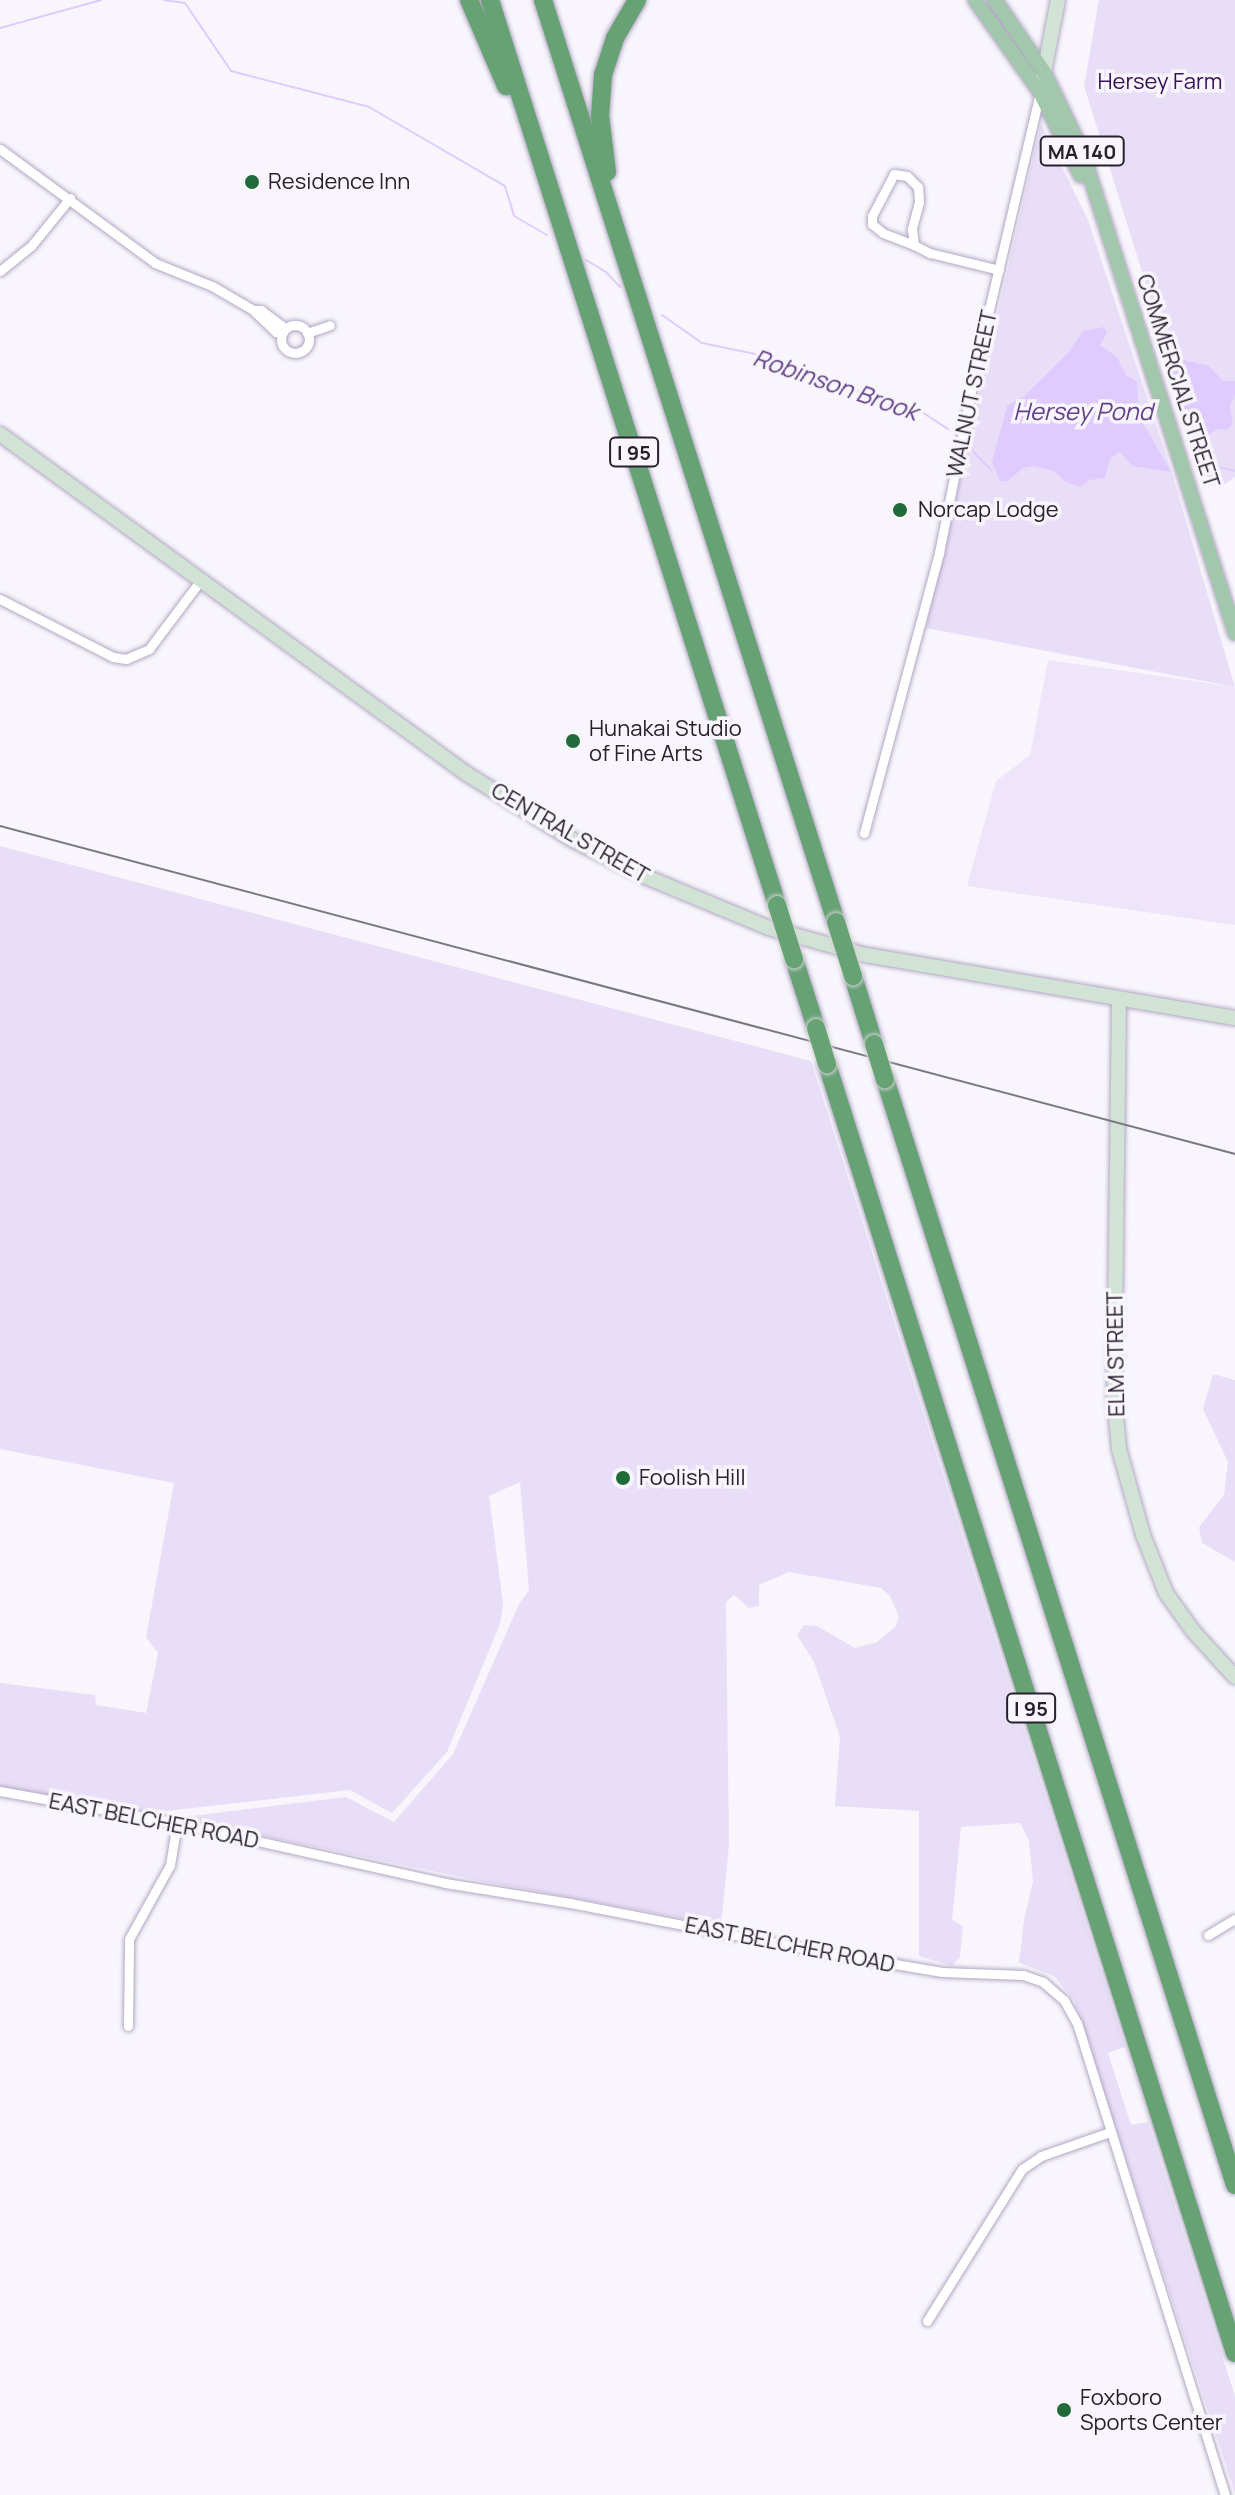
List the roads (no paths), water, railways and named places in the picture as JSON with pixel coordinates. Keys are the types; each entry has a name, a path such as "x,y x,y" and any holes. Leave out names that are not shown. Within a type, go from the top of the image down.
{"highway":[{"path":"469,0 542,164"},
{"name":"I 95","path":"490,0 1235,2353"},
{"name":"I 95","path":"543,0 1235,2185"},
{"path":"611,215 600,124 600,92 609,52 637,0"}],"main road":[{"name":"COMMERCIAL STREET","path":"975,0 1040,92 1108,234"},
{"name":"COMMERCIAL STREET","path":"995,0 1044,72 1082,151 1235,633"},
{"name":"WALNUT STREET","path":"1040,92 1058,0"},
{"name":"CENTRAL STREET","path":"0,434 467,774 571,839 662,885 769,928 857,953 1235,1018"},
{"name":"ELM STREET","path":"1119,999 1114,1395 1119,1449 1143,1535 1166,1593 1193,1631 1235,1677"}],"street":[{"name":"WALNUT STREET","path":"864,833 939,553 999,270 1036,123 1040,92"},
{"path":"0,149 155,263 212,286 253,310 261,310 281,325 282,344 294,353 307,346 307,333"},
{"path":"914,245 912,229 919,202 918,187 907,176 894,174 872,216 872,224 883,233 930,253 999,270"},
{"path":"0,271 31,246 70,198"},
{"path":"282,331 295,325 307,333"},
{"path":"307,333 330,325"},
{"path":"0,599 113,657 126,659 149,649 200,581"},
{"name":"EAST BELCHER ROAD","path":"0,1791 177,1823 445,1883 948,1973 1029,1976 1051,1988 1072,2013 1225,2495"},
{"path":"128,2026 129,1939 170,1865 177,1823"},
{"path":"1208,1935 1235,1919"},
{"path":"927,2321 1022,2169 1049,2153 1110,2132"}],"water":[{"name":"Hersey Pond","path":"1104,327 1107,333 1100,345 1117,357 1126,375 1137,382 1139,416 1171,472 1132,466 1120,452 1110,459 1105,478 1089,480 1081,487 1067,483 1054,471 1034,466 1023,468 1008,481 1000,481 992,462 1007,406 1024,396 1069,352 1083,331"},
{"name":"Hersey Pond","path":"1176,358 1209,366 1223,381 1235,381 1235,395 1230,406 1233,423 1227,430 1217,429 1206,437 1202,429 1194,428 1207,457 1215,465 1211,485 1200,481 1203,470 1168,364"}],"waterway":[{"name":"Robinson Brook","path":"0,28 101,0"},
{"name":"Robinson Brook","path":"164,0 185,3 231,71 369,107 505,186 514,216 547,235"},
{"name":"Robinson Brook","path":"586,260 606,272 620,287"},
{"name":"Robinson Brook","path":"662,315 702,343 775,358 840,385 916,408 960,437"},
{"name":"Robinson Brook","path":"964,442 992,471"},
{"name":"Robinson Brook","path":"1214,466 1235,471"}],"railway":[{"path":"0,826 1235,1154"}],"place":[{"name":"Residence Inn","path":"252,182"},
{"name":"Norcap Lodge","path":"900,510"},
{"name":"Hunakai Studio of Fine Arts","path":"573,741"},
{"name":"Foolish Hill","path":"623,1478"},
{"name":"Foxboro Sports Center","path":"1064,2410"}],"park label":[{"name":"Hersey Farm","path":"1160,82"}]}
